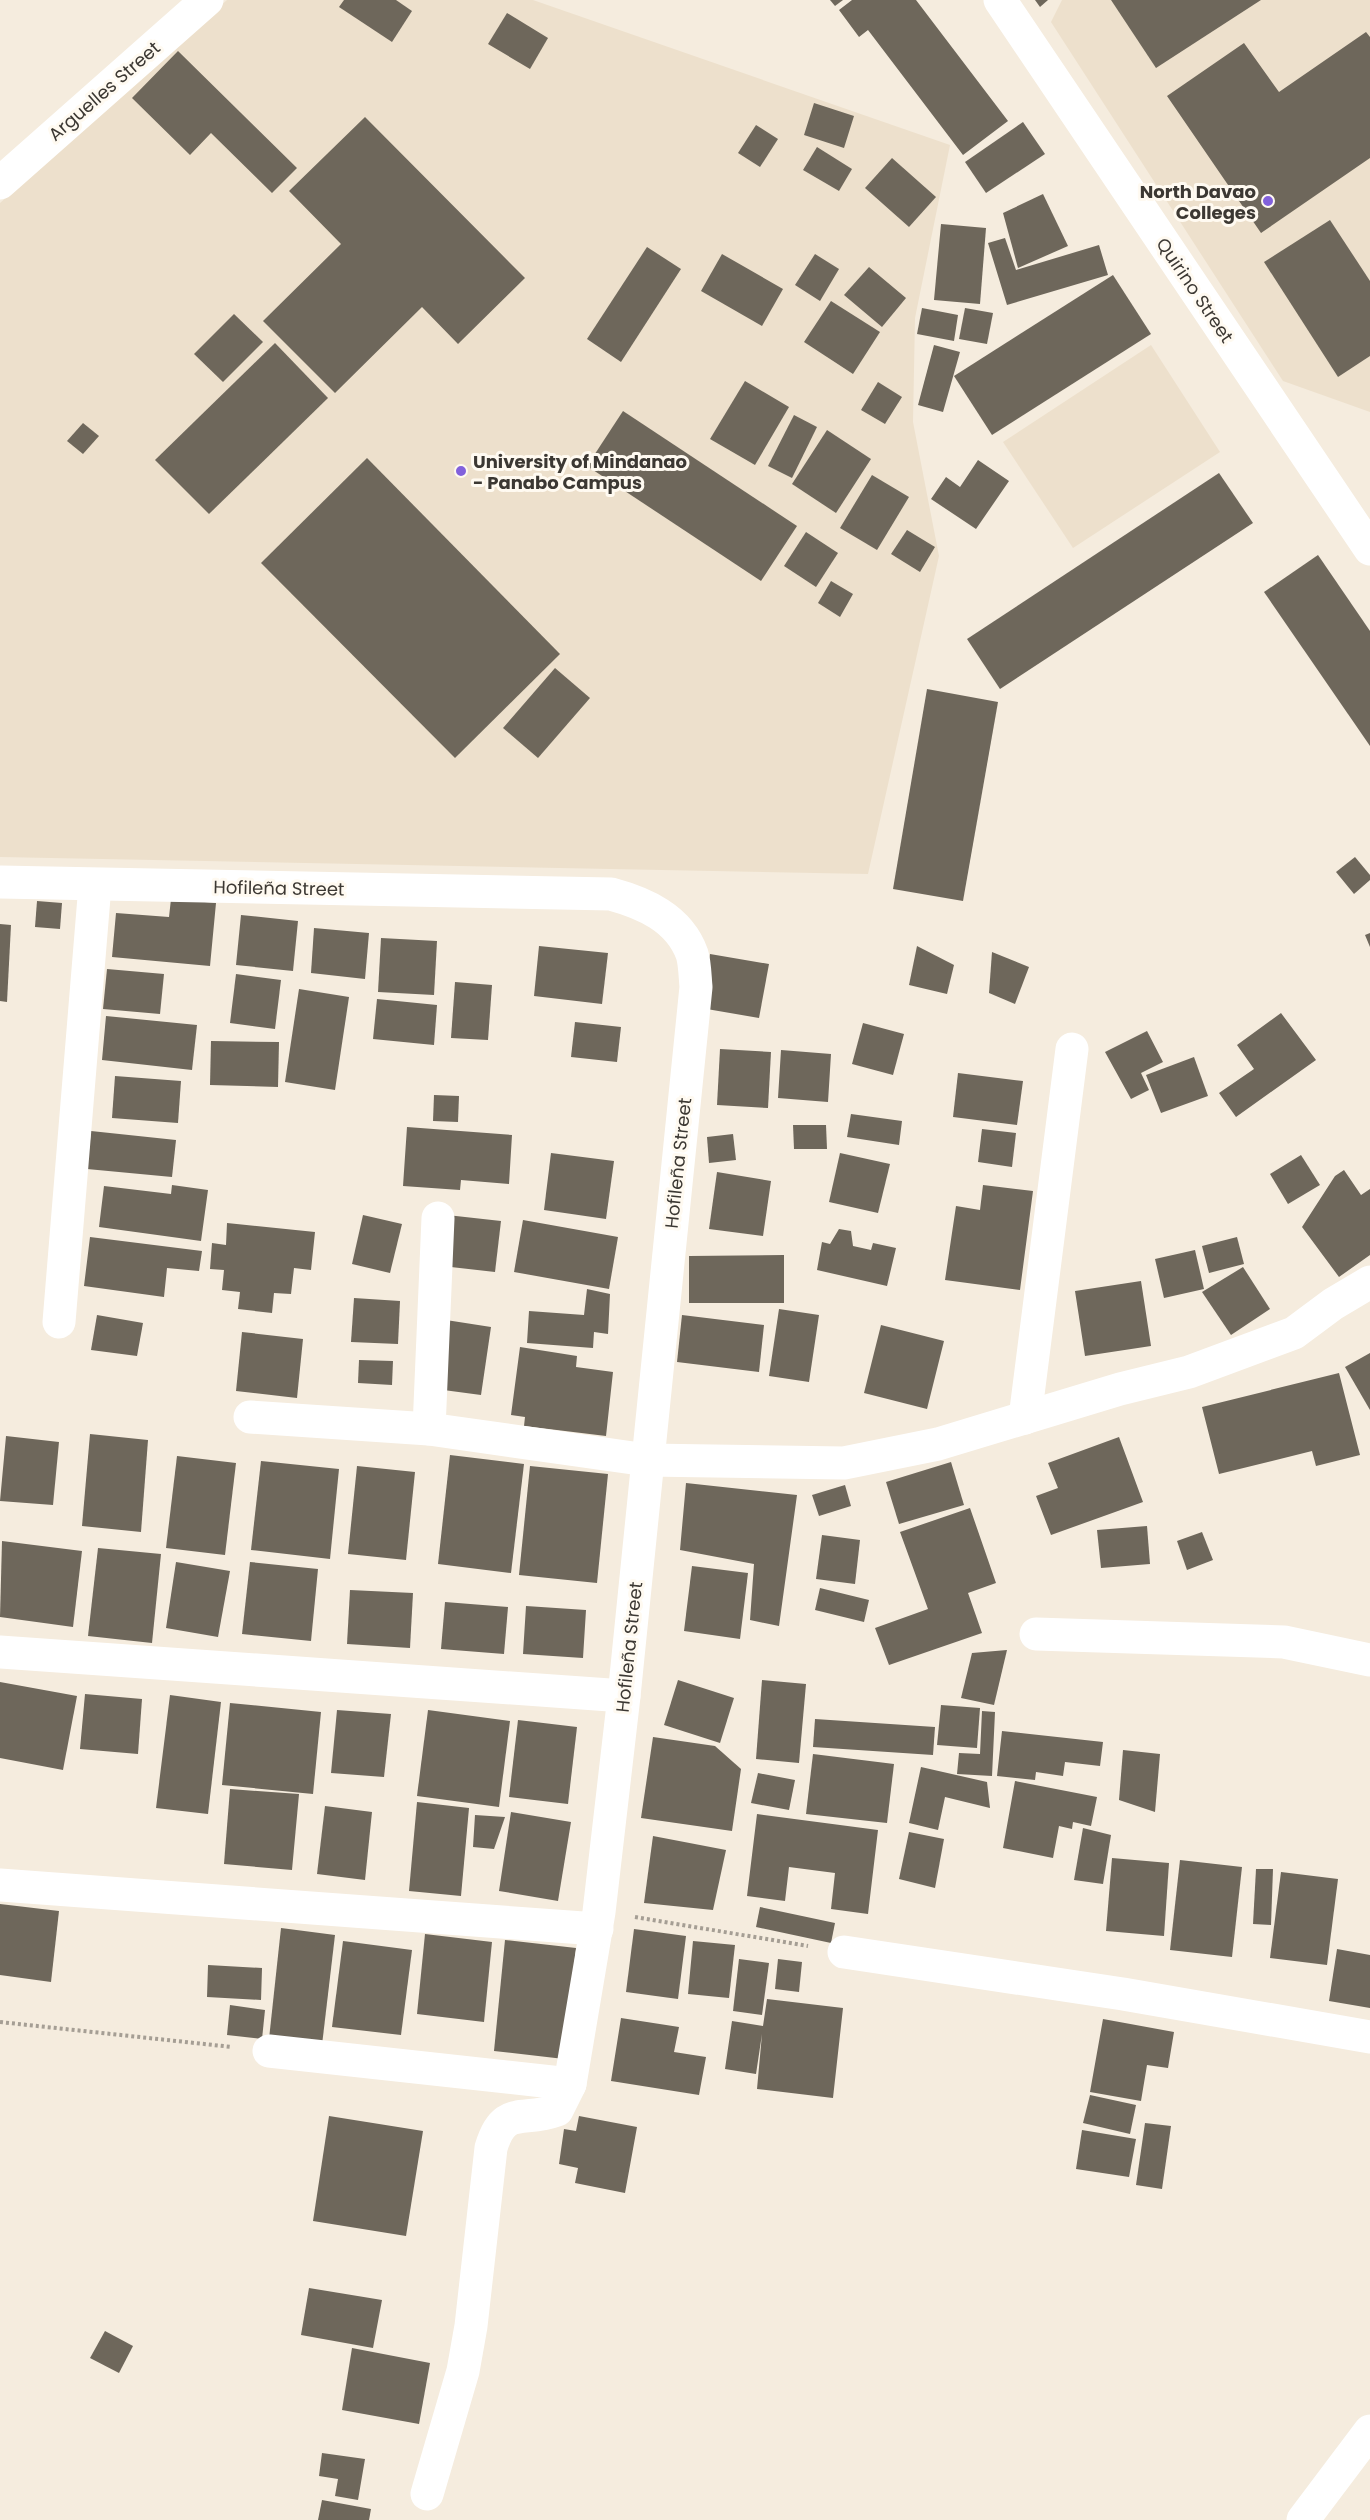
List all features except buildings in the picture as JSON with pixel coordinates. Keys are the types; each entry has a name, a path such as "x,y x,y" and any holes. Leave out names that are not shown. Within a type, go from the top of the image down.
{"street":[{"name":"Arguelles Street","path":"0,183 207,0"},
{"name":"Quirino Street","path":"1000,0 1370,549"},
{"name":"Hofileña Street","path":"0,882 611,894 639,901 672,922 692,954 696,987 624,1696 598,1920 570,2084 557,2110 542,2116 513,2117 504,2121 496,2132 491,2148 471,2326 463,2371 427,2494"},
{"path":"58,1322 95,885"},
{"path":"1025,1418 1072,1049"},
{"path":"429,1430 438,1218"},
{"path":"250,1417 429,1430 647,1460 844,1463 938,1444 1120,1389 1189,1372 1294,1333 1333,1304 1370,1282"},
{"path":"1036,1634 1284,1642 1370,1660"},
{"path":"0,1652 624,1696"},
{"path":"0,1885 598,1920"},
{"path":"844,1952 1123,1994 1370,2037"},
{"path":"268,2051 570,2084"},
{"path":"1303,2520 1370,2431"}],"path":[{"path":"598,1920 844,1952"},
{"path":"0,2022 268,2051"}],"shaded area":[{"name":"University of Mindanao - Panabo Campus","path":"227,0 533,0 950,145 915,318 913,422 939,556 868,874 0,857 0,203"},
{"name":"North Davao Colleges","path":"1062,0 1370,0 1370,412 1283,381 1051,22"},
{"path":"1151,345 1220,452 1073,548 1003,442"}],"place":[{"name":"North Davao Colleges","path":"1268,201"},
{"name":"University of Mindanao - Panabo Campus","path":"461,471"}]}
